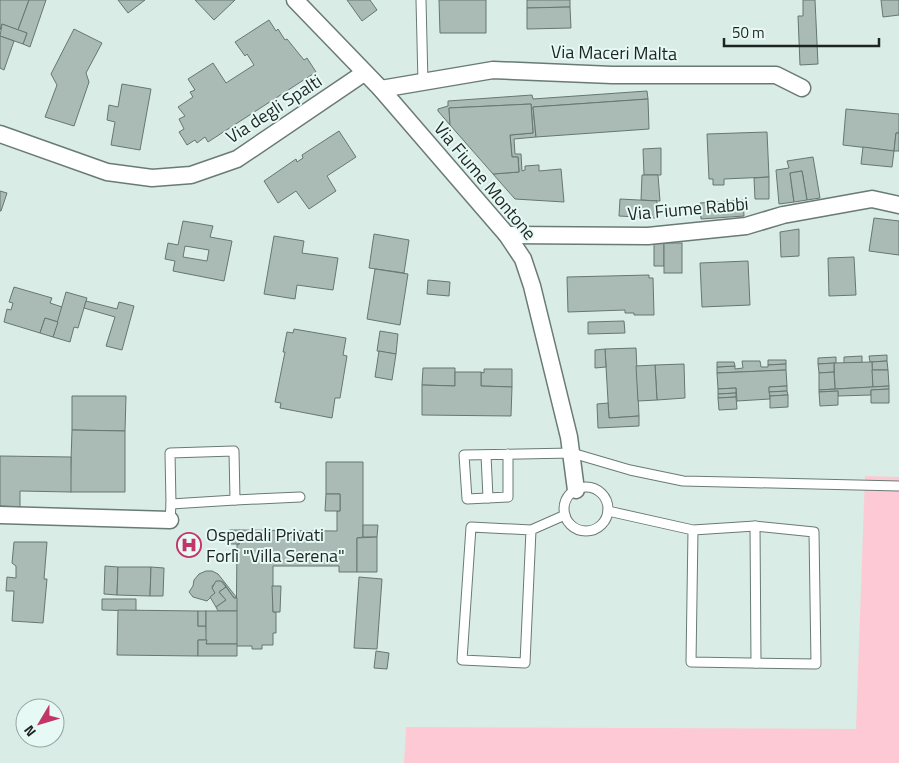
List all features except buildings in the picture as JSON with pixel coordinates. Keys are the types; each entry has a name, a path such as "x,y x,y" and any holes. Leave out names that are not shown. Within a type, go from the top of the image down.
{"street":[{"name":"Via Fiume Montone","path":"295,0 381,89 507,235 523,259 532,286 562,404 572,453 576,490"},
{"name":"Via Maceri Malta","path":"381,89 493,70 612,75 776,75 802,88"},
{"name":"Via degli Spalti","path":"0,134 108,172 152,178 191,175 237,159 364,73"},
{"name":"Via Fiume Rabbi","path":"507,235 648,236 746,226 782,215 872,199 899,205"},
{"path":"0,515 171,512"}],"lane":[{"path":"421,0 423,83"},
{"path":"236,500 234,451 170,453 171,512 236,500 300,497"},
{"path":"508,454 508,497 467,499 464,455 486,454 572,453 630,470 683,481 899,486"},
{"path":"486,454 488,498"},
{"path":"588,488 600,493 607,504 608,511 604,522 599,527 586,531 573,527 564,515 566,500 570,494 576,490 588,488"},
{"path":"608,511 693,530 756,526 814,532 816,664 691,662 693,530"},
{"path":"531,530 525,663 462,660 471,527 531,530 564,515"},
{"path":"756,526 756,663"}],"shaded area":[{"path":"865,476 899,477 899,763 404,763 406,727 856,729"}],"place":[{"name":"Ospedali Privati Forlì \"Villa Serena\"","path":"189,545"}]}
